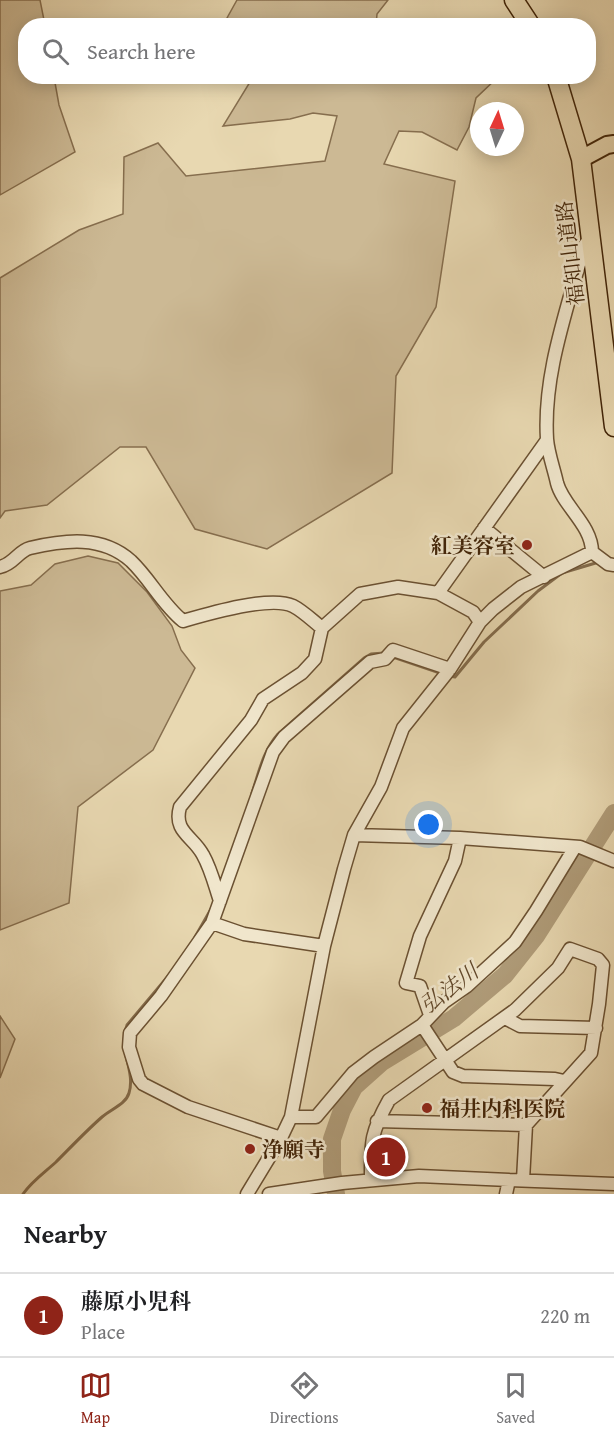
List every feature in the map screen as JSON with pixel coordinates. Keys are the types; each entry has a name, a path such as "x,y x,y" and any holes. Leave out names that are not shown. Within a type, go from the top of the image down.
{"highway":[{"path":"514,0 526,18"},
{"name":"福知山道路","path":"558,84 581,159 591,237 608,332 614,427"}],"main road":[{"path":"581,159 607,145 614,144"},
{"path":"581,159 614,156"}],"street":[{"path":"591,237 584,246 548,389 547,440 558,488 580,520 592,546 592,552"},
{"path":"438,593 547,440"},
{"path":"484,528 544,577"},
{"path":"0,567 9,565 26,549 72,540 94,543 115,550 132,562 183,621 221,610 279,602 293,606 322,628"},
{"path":"592,552 608,564 614,565"},
{"path":"247,1194 281,1138 291,1116 324,946 354,835 381,787 402,728 450,669 480,622 493,609 521,587 592,552"},
{"path":"220,901 203,855 181,829 177,818 180,807 251,720 263,699 302,673 315,659 322,628 360,594 398,587 438,593 473,612 480,622"},
{"path":"281,1138 188,1107 143,1084 139,1079 129,1047 130,1034 161,996 212,923 273,752 284,737 370,662 389,654 450,669"},
{"path":"354,835 460,838 575,847 614,861"},
{"path":"460,838 455,861 420,936 406,983 420,986 432,1040 453,1072 463,1076 555,1078 564,1081"},
{"path":"291,1116 316,1117 353,1073 426,1020 515,942 575,847"},
{"path":"212,923 244,934 324,946"},
{"path":"371,1179 371,1139 377,1121 389,1100 515,1010 558,968 570,949 598,959 603,965 591,1053 526,1125 523,1180"},
{"path":"505,1018 520,1026 596,1028"},
{"path":"377,1121 526,1125"},
{"path":"268,1194 327,1184 419,1176 614,1184"},
{"path":"506,1194 509,1180"}],"shaded area":[{"path":"0,0 40,0 44,18 18,18 18,84 55,84 59,105 75,152 0,195"},
{"path":"237,0 388,0 377,14 377,18 227,18"},
{"path":"249,84 491,84 476,98 475,102 470,102 469,127 457,150 422,132 399,131 384,164 455,181 436,307 396,376 392,473 267,549 195,529 146,447 120,447 47,505 5,511 0,518 0,278 79,230 123,214 124,157 158,143 186,176 325,161 337,116 313,113 290,119 223,126"},
{"path":"88,556 118,563 147,592 172,626 181,650 195,668 153,750 78,807 69,903 0,930 0,591 31,585 55,564"},
{"path":"0,1016 15,1039 0,1078"}],"waterway":[{"path":"449,676 455,677 484,642 538,591 562,573 599,562"},
{"path":"252,793 265,755 278,734 364,658 371,654 384,653"},
{"path":"393,657 443,674"},
{"name":"弘法川","path":"336,1194 332,1171 332,1139 342,1110 354,1087 382,1062 454,1018 505,975 536,936 614,813"},
{"path":"195,937 211,909"},
{"path":"23,1194 96,1122 127,1097 131,1084 124,1043 127,1025 169,975"}],"place":[{"name":"紅美容室","path":"527,545"},
{"name":"福井内科医院","path":"427,1108"},
{"name":"浄願寺","path":"250,1149"},
{"name":"藤原小児科","path":"386,1157"}]}
